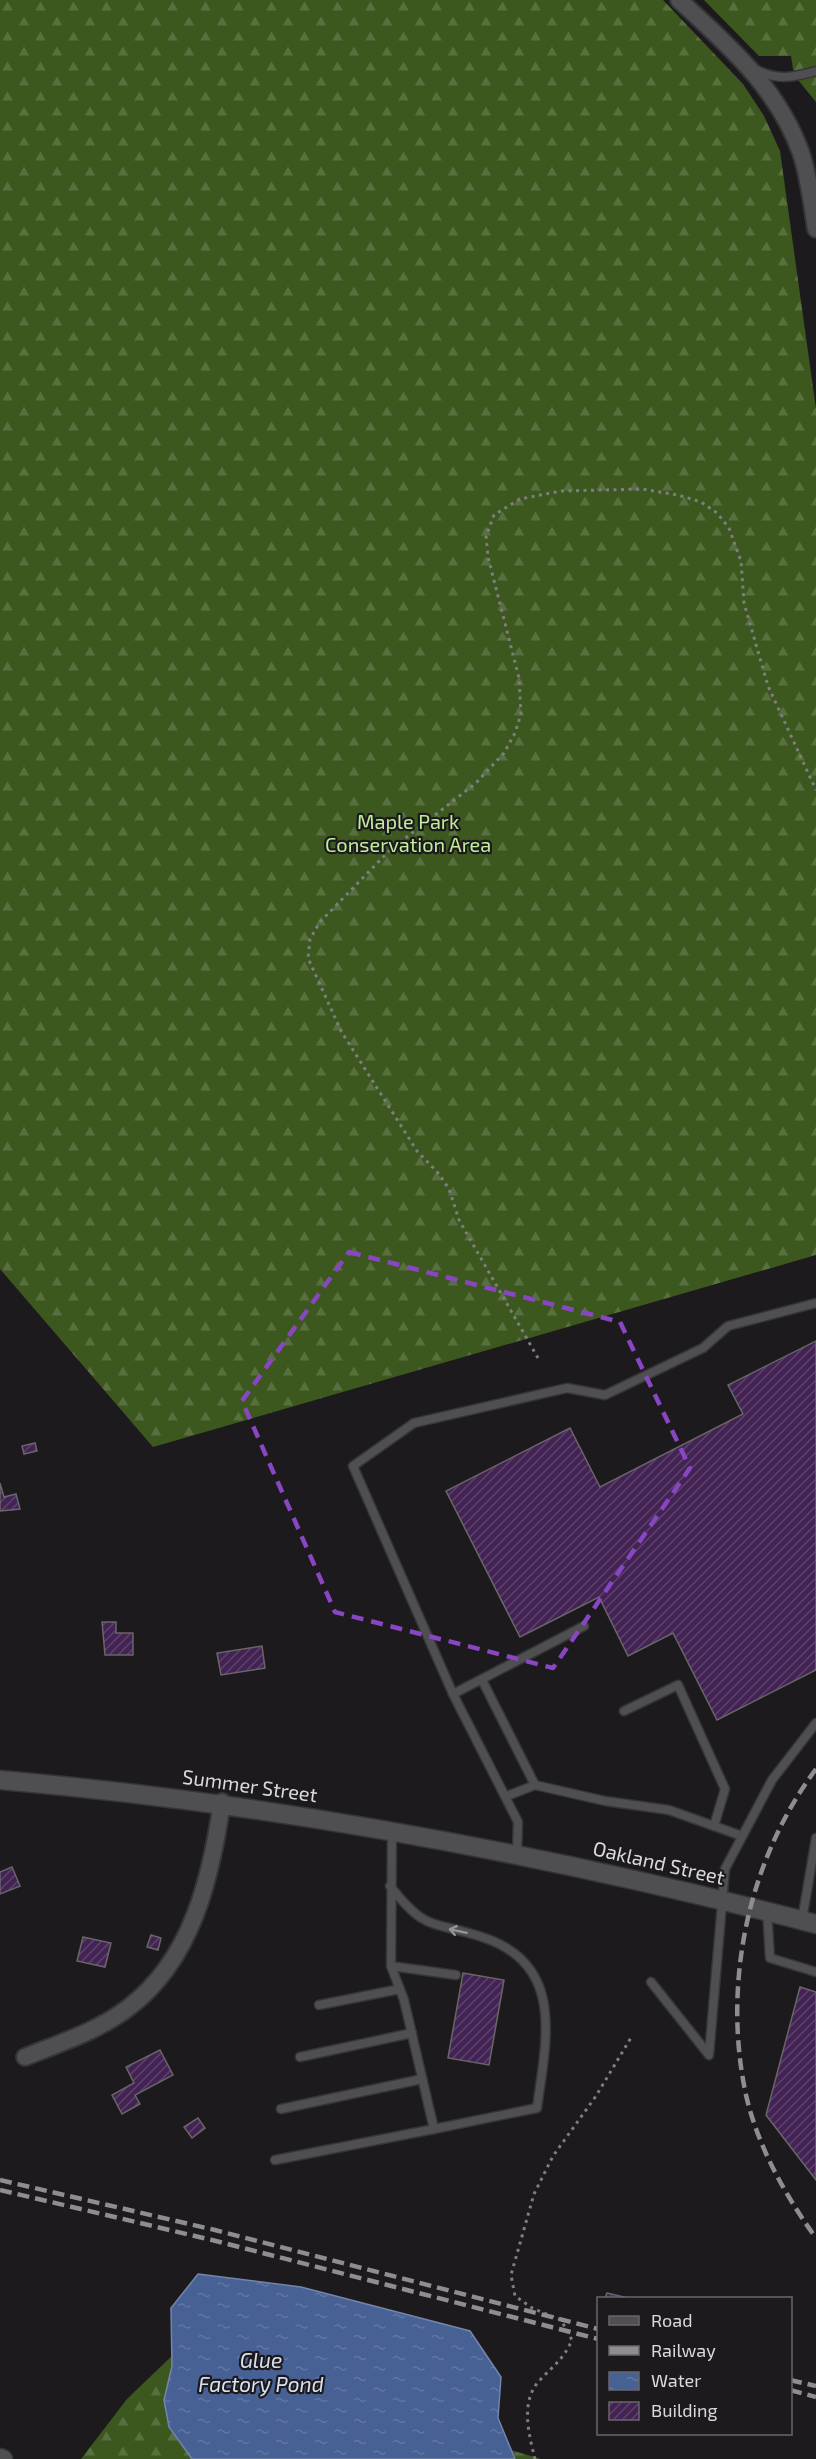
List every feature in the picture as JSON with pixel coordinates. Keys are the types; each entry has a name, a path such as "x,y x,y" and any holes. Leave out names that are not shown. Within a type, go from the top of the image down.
{"main road":[{"name":"Summer Street","path":"0,1780 222,1802 392,1829 491,1848"},
{"name":"Oakland Street","path":"491,1848 723,1900 809,1922"}],"street":[{"path":"679,0 746,64 776,101 802,155 816,229"},
{"path":"25,2057 80,2036 126,2010 145,1994 165,1968 191,1924 210,1875 222,1802"}],"lane":[{"path":"746,64 770,77 789,78 816,72"},
{"path":"517,1853 518,1822 507,1796 453,1694 353,1466 414,1423 567,1388 604,1395 703,1348 728,1326 816,1303"},
{"path":"453,1694 584,1626"},
{"path":"482,1680 535,1785"},
{"path":"624,1712 678,1684 725,1789 714,1826"},
{"path":"651,1982 709,2055 725,1869 772,1780 816,1723"},
{"path":"507,1796 535,1785 605,1801 669,1810 742,1836"},
{"path":"392,1829 391,1966 412,2033 434,2129"},
{"path":"809,1922 816,1838"},
{"path":"275,2160 537,2108 548,2025 543,1998 535,1979 513,1950 482,1937 431,1926 410,1912 390,1886"},
{"path":"767,1911 770,1958 816,1972"},
{"path":"391,1966 456,1975"},
{"path":"319,2005 400,1989"},
{"path":"300,2057 412,2033"},
{"path":"281,2109 422,2079"}],"path":[{"path":"538,1358 459,1220 449,1189 439,1174 417,1151 341,1031 308,958 310,939 320,922 389,851 476,783 504,753 515,733 521,714 519,678 488,557 486,536 494,515 520,499 561,491 642,489 678,495 701,502 717,513 729,528 741,561 744,603 768,686 816,790"},
{"path":"535,2459 528,2429 530,2397 538,2382 563,2360 572,2340 561,2320 532,2308 515,2296 511,2275 534,2194 554,2156 596,2096 632,2036"}],"highlighted area":[{"path":"349,1252 620,1322 690,1468 553,1668 335,1612 242,1401"}],"green space":[{"name":"Maple Park Conservation Area","path":"0,0 663,0 743,84 764,116 780,151 816,409 816,1255 153,1447 0,1269"},
{"path":"704,0 816,0 816,102 794,75 791,56 759,56"},
{"path":"177,2351 541,2459 81,2459 127,2399"}],"water":[{"name":"Glue Factory Pond","path":"198,2274 301,2287 470,2331 501,2377 498,2418 515,2459 192,2459 169,2427 164,2400 172,2366 171,2308"}],"building":[{"path":"816,1341 816,1670 717,1720 673,1633 628,1656 599,1597 520,1637 446,1491 570,1428 600,1487 743,1414 728,1385"},
{"path":"35,1443 37,1451 24,1454 22,1446"},
{"path":"0,1483 4,1497 16,1494 20,1509 0,1511"},
{"path":"102,1622 116,1622 116,1633 133,1633 133,1655 105,1655"},
{"path":"262,1646 265,1668 221,1675 217,1653"},
{"path":"12,1867 20,1886 0,1894 0,1872"},
{"path":"151,1935 161,1938 158,1950 147,1947"},
{"path":"83,1937 111,1943 105,1967 77,1961"},
{"path":"463,1973 504,1980 489,2065 448,2058"},
{"path":"800,1987 816,1992 816,2180 766,2115"},
{"path":"160,2050 173,2075 135,2095 140,2104 122,2114 112,2095 134,2083 126,2067"},
{"path":"198,2118 205,2128 192,2138 184,2127"},
{"path":"607,2293 624,2297 605,2297"}],"railway":[{"path":"816,1769 792,1805 773,1843 758,1883 746,1924 737,2010 739,2053 751,2114 765,2152 783,2188 816,2238"},
{"path":"0,2180 215,2230 597,2329"},
{"path":"0,2190 212,2240 597,2339"},
{"path":"792,2380 816,2386"},
{"path":"792,2391 816,2397"}]}
